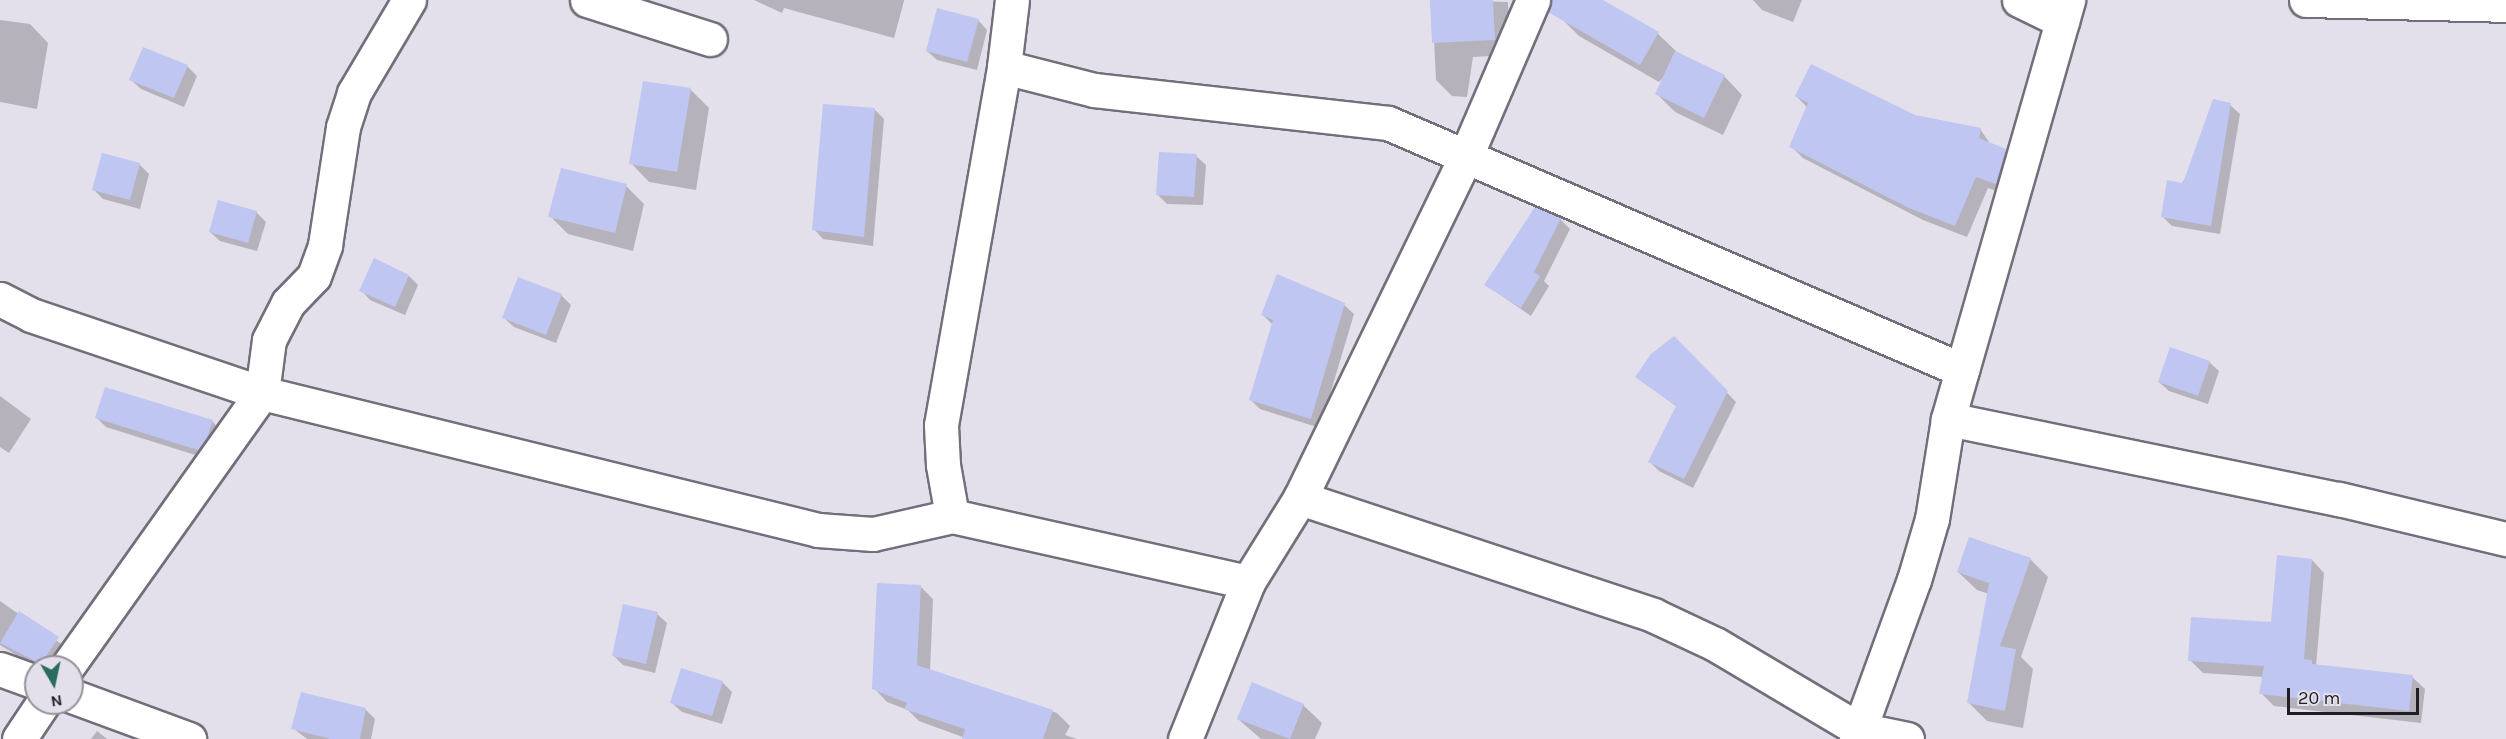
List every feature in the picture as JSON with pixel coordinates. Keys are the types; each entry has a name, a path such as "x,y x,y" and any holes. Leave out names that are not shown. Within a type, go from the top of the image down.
{"street":[{"path":"76,655 262,393 269,340 288,303 315,276 325,245 343,127 354,93 409,0"},
{"path":"587,0 710,39"},
{"path":"952,516 943,465 942,425 1004,67 1012,0"},
{"path":"1185,739 1248,582 1300,498 1465,158 1533,0"},
{"path":"1857,734 1926,539 1948,419 2065,10 2019,0"},
{"path":"2306,0 2506,5"},
{"path":"1004,67 1094,90 1388,123 1962,370"},
{"path":"0,299 31,315 262,393 818,530 873,534 952,516 1248,582"},
{"path":"1948,419 2339,499 2506,539"},
{"path":"1300,498 1653,615 1715,644 1857,734 1907,739"},
{"path":"0,669 24,678"},
{"path":"84,700 189,739"},
{"path":"19,739 35,715"}],"building":[{"path":"1430,0 1493,0 1495,40 1432,43"},
{"path":"1551,0 1603,0 1659,32 1640,65 1548,12"},
{"path":"937,8 979,19 967,62 926,51"},
{"path":"143,47 188,65 174,98 129,80"},
{"path":"1675,51 1725,75 1704,118 1655,94"},
{"path":"1811,64 1915,115 1981,128 1979,138 2006,149 1996,184 1976,177 1955,226 1909,208 1789,147 1808,103 1795,96"},
{"path":"643,81 691,88 677,172 629,164"},
{"path":"2213,99 2231,103 2211,226 2161,217 2167,180 2183,183"},
{"path":"823,104 875,108 864,237 812,230"},
{"path":"1159,152 1197,154 1194,197 1156,195"},
{"path":"102,153 140,163 130,200 92,190"},
{"path":"561,168 627,184 615,233 548,217"},
{"path":"218,200 257,211 248,243 209,232"},
{"path":"1535,207 1561,218 1534,272 1540,276 1521,308 1484,285"},
{"path":"374,258 409,275 395,307 359,291"},
{"path":"1277,274 1345,303 1311,419 1249,400 1273,320 1261,315"},
{"path":"518,277 562,294 546,335 502,318"},
{"path":"1674,336 1728,391 1684,479 1648,462 1676,406 1635,377 1651,354"},
{"path":"2170,347 2210,361 2198,396 2158,382"},
{"path":"105,387 213,420 207,438 198,450 95,418"},
{"path":"1969,537 2031,558 2000,646 2016,649 2005,711 1967,703 1989,583 1957,572"},
{"path":"2277,555 2312,559 2304,659 2312,660 2312,664 2413,675 2409,711 2259,694 2264,666 2188,661 2191,617 2271,622"},
{"path":"877,583 921,585 917,665 1053,710 1043,739 962,739 965,729 904,709 907,703 872,689"},
{"path":"623,604 658,612 646,664 612,656"},
{"path":"19,611 59,637 47,655 24,655 0,643"},
{"path":"681,668 723,681 712,716 670,703"},
{"path":"1252,682 1304,704 1290,739 1237,719"},
{"path":"301,692 366,708 360,739 331,739 291,729"}]}
